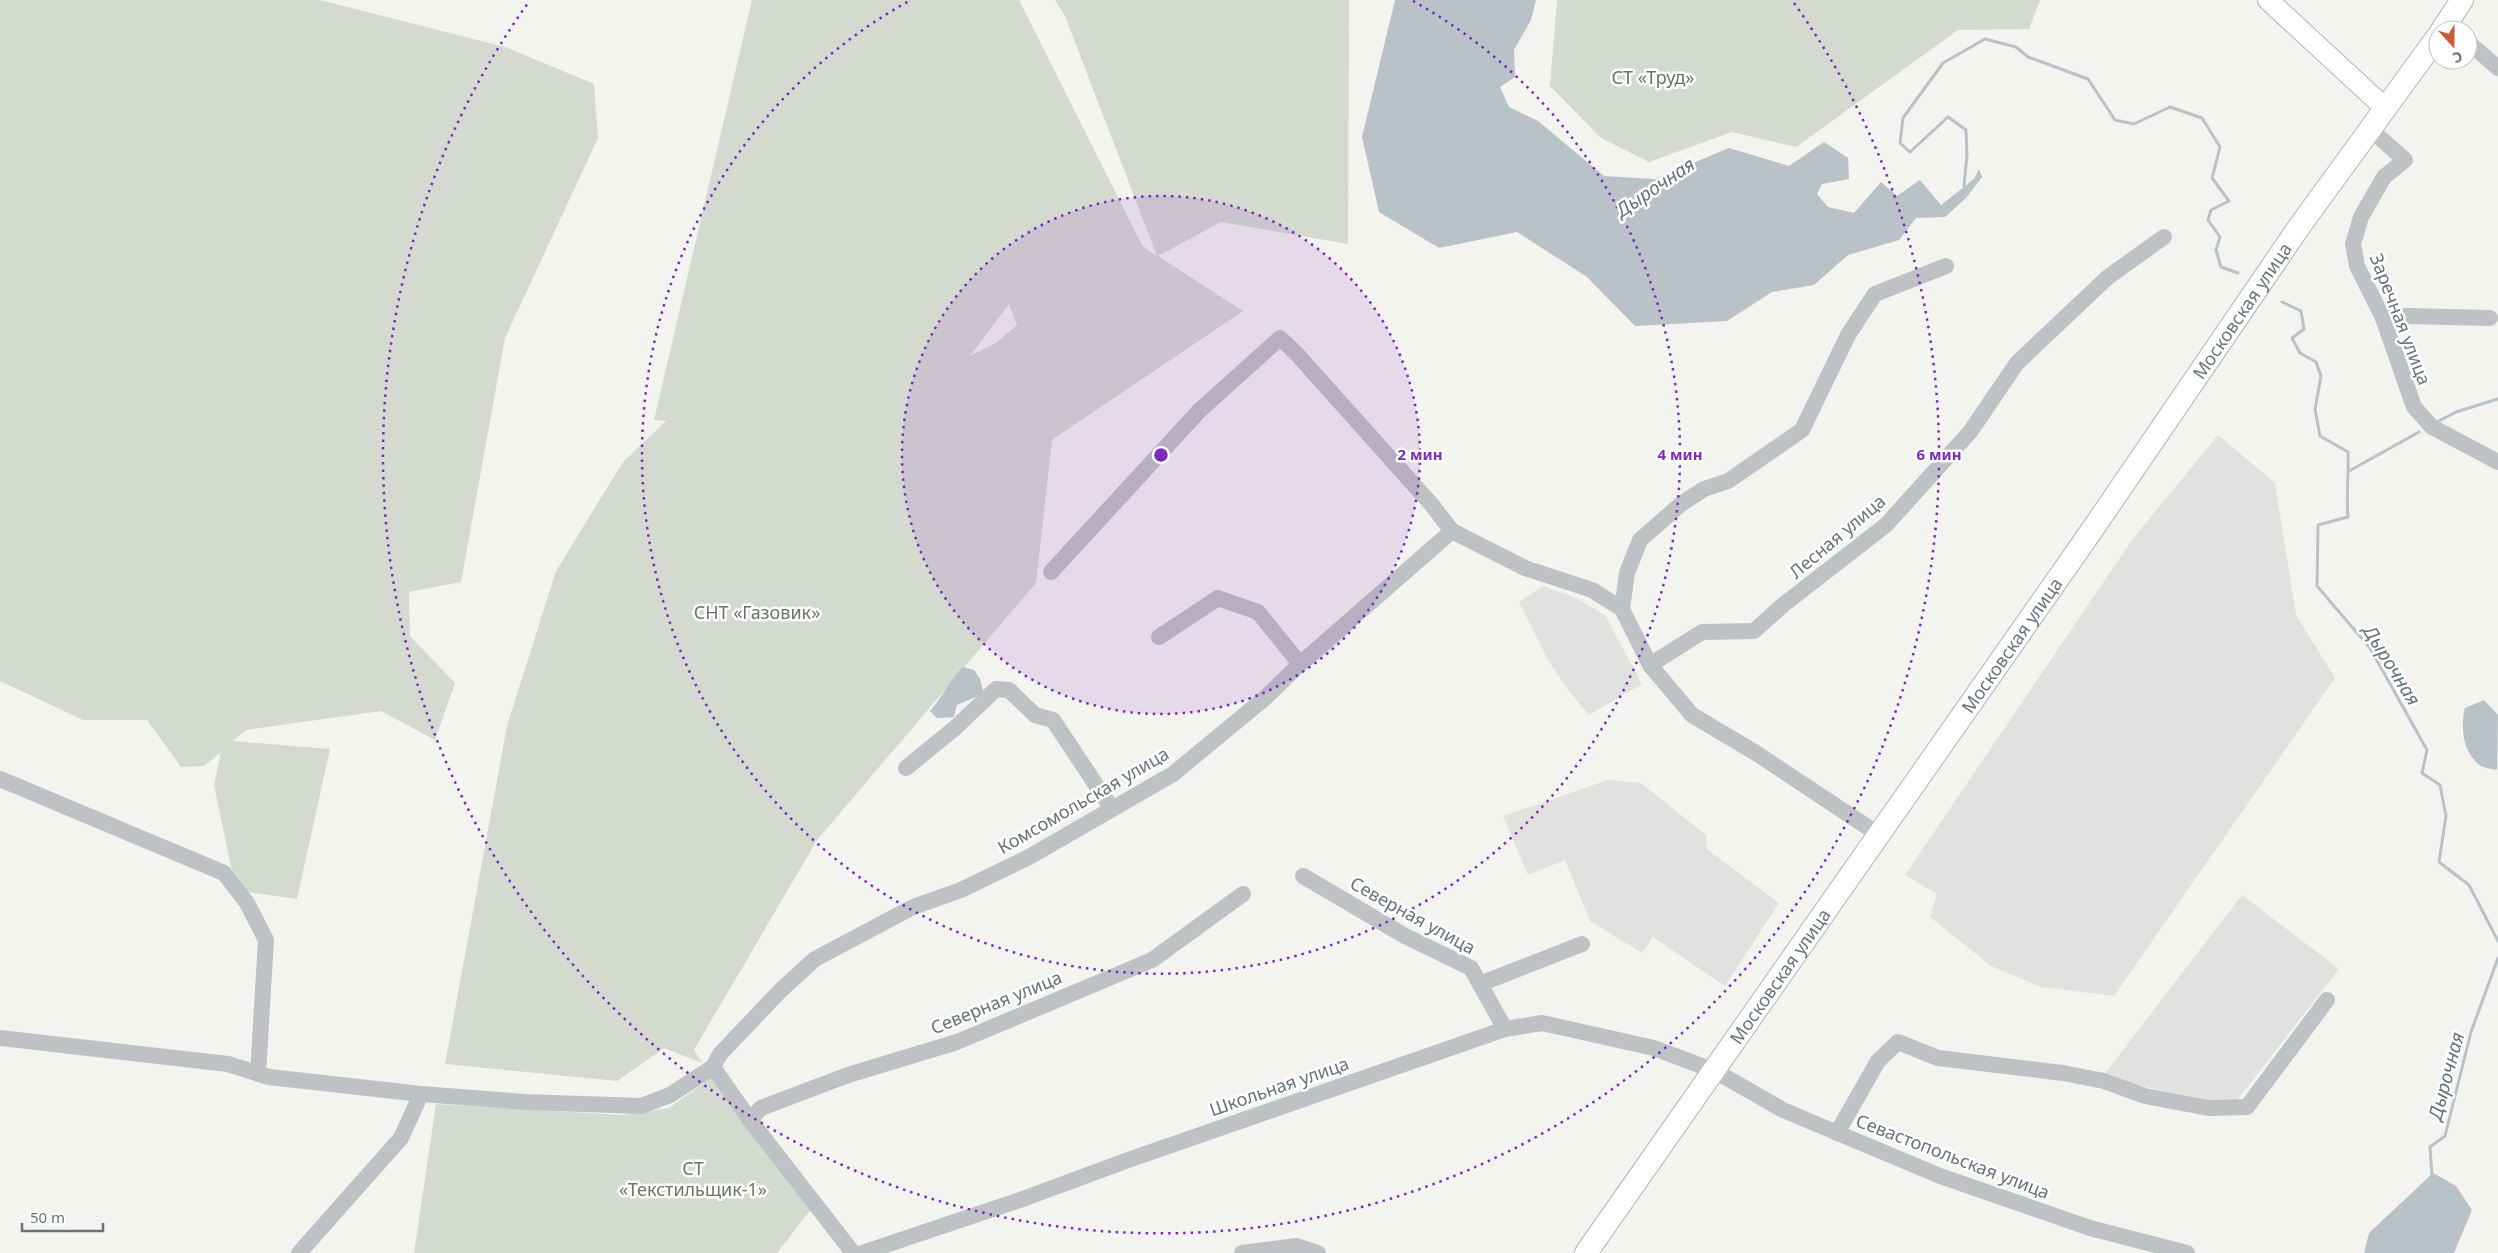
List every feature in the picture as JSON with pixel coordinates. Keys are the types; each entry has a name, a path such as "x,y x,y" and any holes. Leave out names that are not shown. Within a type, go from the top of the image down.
{"highway":[{"name":"Московская улица","path":"2451,20 2462,0"},
{"name":"Московская улица","path":"1586,1253 1715,1072 1783,969 2090,533 2299,227 2428,53"}],"main road":[{"path":"2268,0 2386,109"}],"street":[{"path":"2478,51 2498,68"},
{"name":"Заречная улица","path":"2371,130 2405,160 2384,177 2361,217 2353,244 2357,266 2384,318 2414,407 2432,427 2498,462"},
{"name":"Лесная улица","path":"1650,665 1702,632 1754,631 1783,605 1886,525 1970,432 2017,363 2108,277 2164,237"},
{"path":"1622,609 1626,574 1640,540 1681,504 1704,489 1728,481 1802,430 1848,335 1875,294 1946,266"},
{"path":"2384,318 2407,316 2490,318"},
{"path":"1051,572 1199,411 1280,338 1296,353 1432,505 1452,531 1525,568 1592,590 1622,609 1650,665 1692,715 1756,752 1878,834"},
{"name":"Комсомольская улица","path":"0,1038 228,1064 258,1074 421,1094 525,1102 641,1106 670,1095 713,1066 720,1054 781,990 814,959 913,907 962,890 1029,857 1172,774 1265,698 1300,664 1452,531"},
{"path":"1158,637 1218,598 1258,612 1300,664"},
{"path":"906,768 955,728 996,689 1010,690 1035,714 1053,720 1112,809"},
{"path":"0,780 224,873 246,904 266,940 258,1074"},
{"name":"Северная улица","path":"1303,876 1405,936 1471,968 1505,1029"},
{"name":"Северная улица","path":"750,1120 761,1108 848,1075 957,1042 1152,960 1242,894"},
{"path":"1480,984 1582,944"},
{"path":"1837,1133 1878,1061 1898,1042 1938,1058 2088,1078 2104,1081 2144,1096 2208,1108 2247,1108 2327,1000"},
{"name":"Школьная улица","path":"862,1253 1020,1200 1131,1158 1505,1029 1542,1023 1599,1034 1654,1048 1715,1072"},
{"path":"713,1066 750,1120 853,1253"},
{"name":"Севастопольская улица","path":"1715,1072 1783,1110 1940,1176 2090,1228 2187,1253"},
{"path":"299,1253 401,1138 421,1094"},
{"path":"1242,1253 1297,1246 1318,1253"}],"shaded area":[{"path":"2218,435 2275,483 2296,615 2335,678 2114,996 2041,987 1991,966 1930,917 1937,894 1905,875 2132,540"},
{"path":"1543,586 1576,598 1605,615 1642,684 1589,715 1568,690 1548,660 1519,602"},
{"path":"1608,780 1641,783 1706,835 1707,849 1779,903 1725,986 1653,937 1642,953 1590,921 1565,860 1528,875 1503,816"},
{"path":"2242,895 2339,969 2231,1108 2103,1076"}],"green space":[{"path":"0,0 320,0 505,47 594,84 598,138 505,338 461,582 409,592 410,636 455,683 435,740 381,711 246,730 233,741 330,749 297,899 239,891 231,867 214,785 221,752 204,766 181,767 147,720 83,720 0,681"},
{"name":"СНТ «Газовик»","path":"752,0 1019,0 1143,247 1157,256 1065,16 1055,0 1349,0 1348,244 1221,222 1158,256 1243,311 1052,440 1036,583 817,840 694,1050 702,1063 664,1048 617,1081 445,1064 507,726 556,571 623,462 666,421 654,420","holes":["1009,304 1017,325 996,343 970,356"]},
{"name":"СТ «Труд»","path":"1557,0 2040,0 2029,29 1958,30 1796,147 1732,132 1649,162 1601,138 1550,86"},
{"name":"СТ «Текстильщик-1»","path":"711,1078 812,1208 777,1253 414,1253 436,1104 622,1115 669,1108"}],"water":[{"path":"1395,0 1536,0 1531,20 1514,50 1515,77 1500,87 1509,107 1538,121 1604,176 1655,179 1729,148 1789,166 1824,142 1848,158 1849,179 1822,184 1817,194 1828,207 1854,213 1881,182 1897,196 1920,180 1941,205 1974,179 1979,169 1982,177 1966,198 1945,217 1916,218 1899,240 1848,255 1814,285 1772,292 1727,321 1635,326 1587,277 1517,232 1439,248 1379,212 1362,137"},
{"path":"963,667 974,670 980,679 983,691 980,695 957,705 954,717 937,718 930,711"},
{"path":"2484,700 2498,715 2497,770 2483,767 2475,761 2470,755 2464,740 2463,723 2465,708"},
{"path":"2433,1173 2456,1186 2472,1210 2454,1253 2364,1253 2369,1233"}],"waterway":[{"name":"Дырочная","path":"1964,186 1967,155 1966,130 1948,117 1910,152 1900,143 1903,118 1943,63 1985,39 2016,47 2028,57 2088,79 2115,120 2134,124 2170,107 2202,118 2220,147 2212,178 2229,201 2211,210 2208,220 2220,237 2216,250 2221,267 2238,273"},
{"name":"Дырочная","path":"2282,302 2301,311 2304,329 2292,338 2300,353 2316,362 2321,376 2315,409 2320,436 2348,452 2348,517 2318,525 2317,586 2370,648 2427,750 2422,773 2440,785 2446,816 2439,862 2469,885 2498,941"},
{"path":"2437,422 2456,412 2498,399"},
{"path":"2349,471 2419,432"},
{"name":"Дырочная","path":"2432,1176 2430,1147 2445,1136 2471,1032 2498,958"}]}
